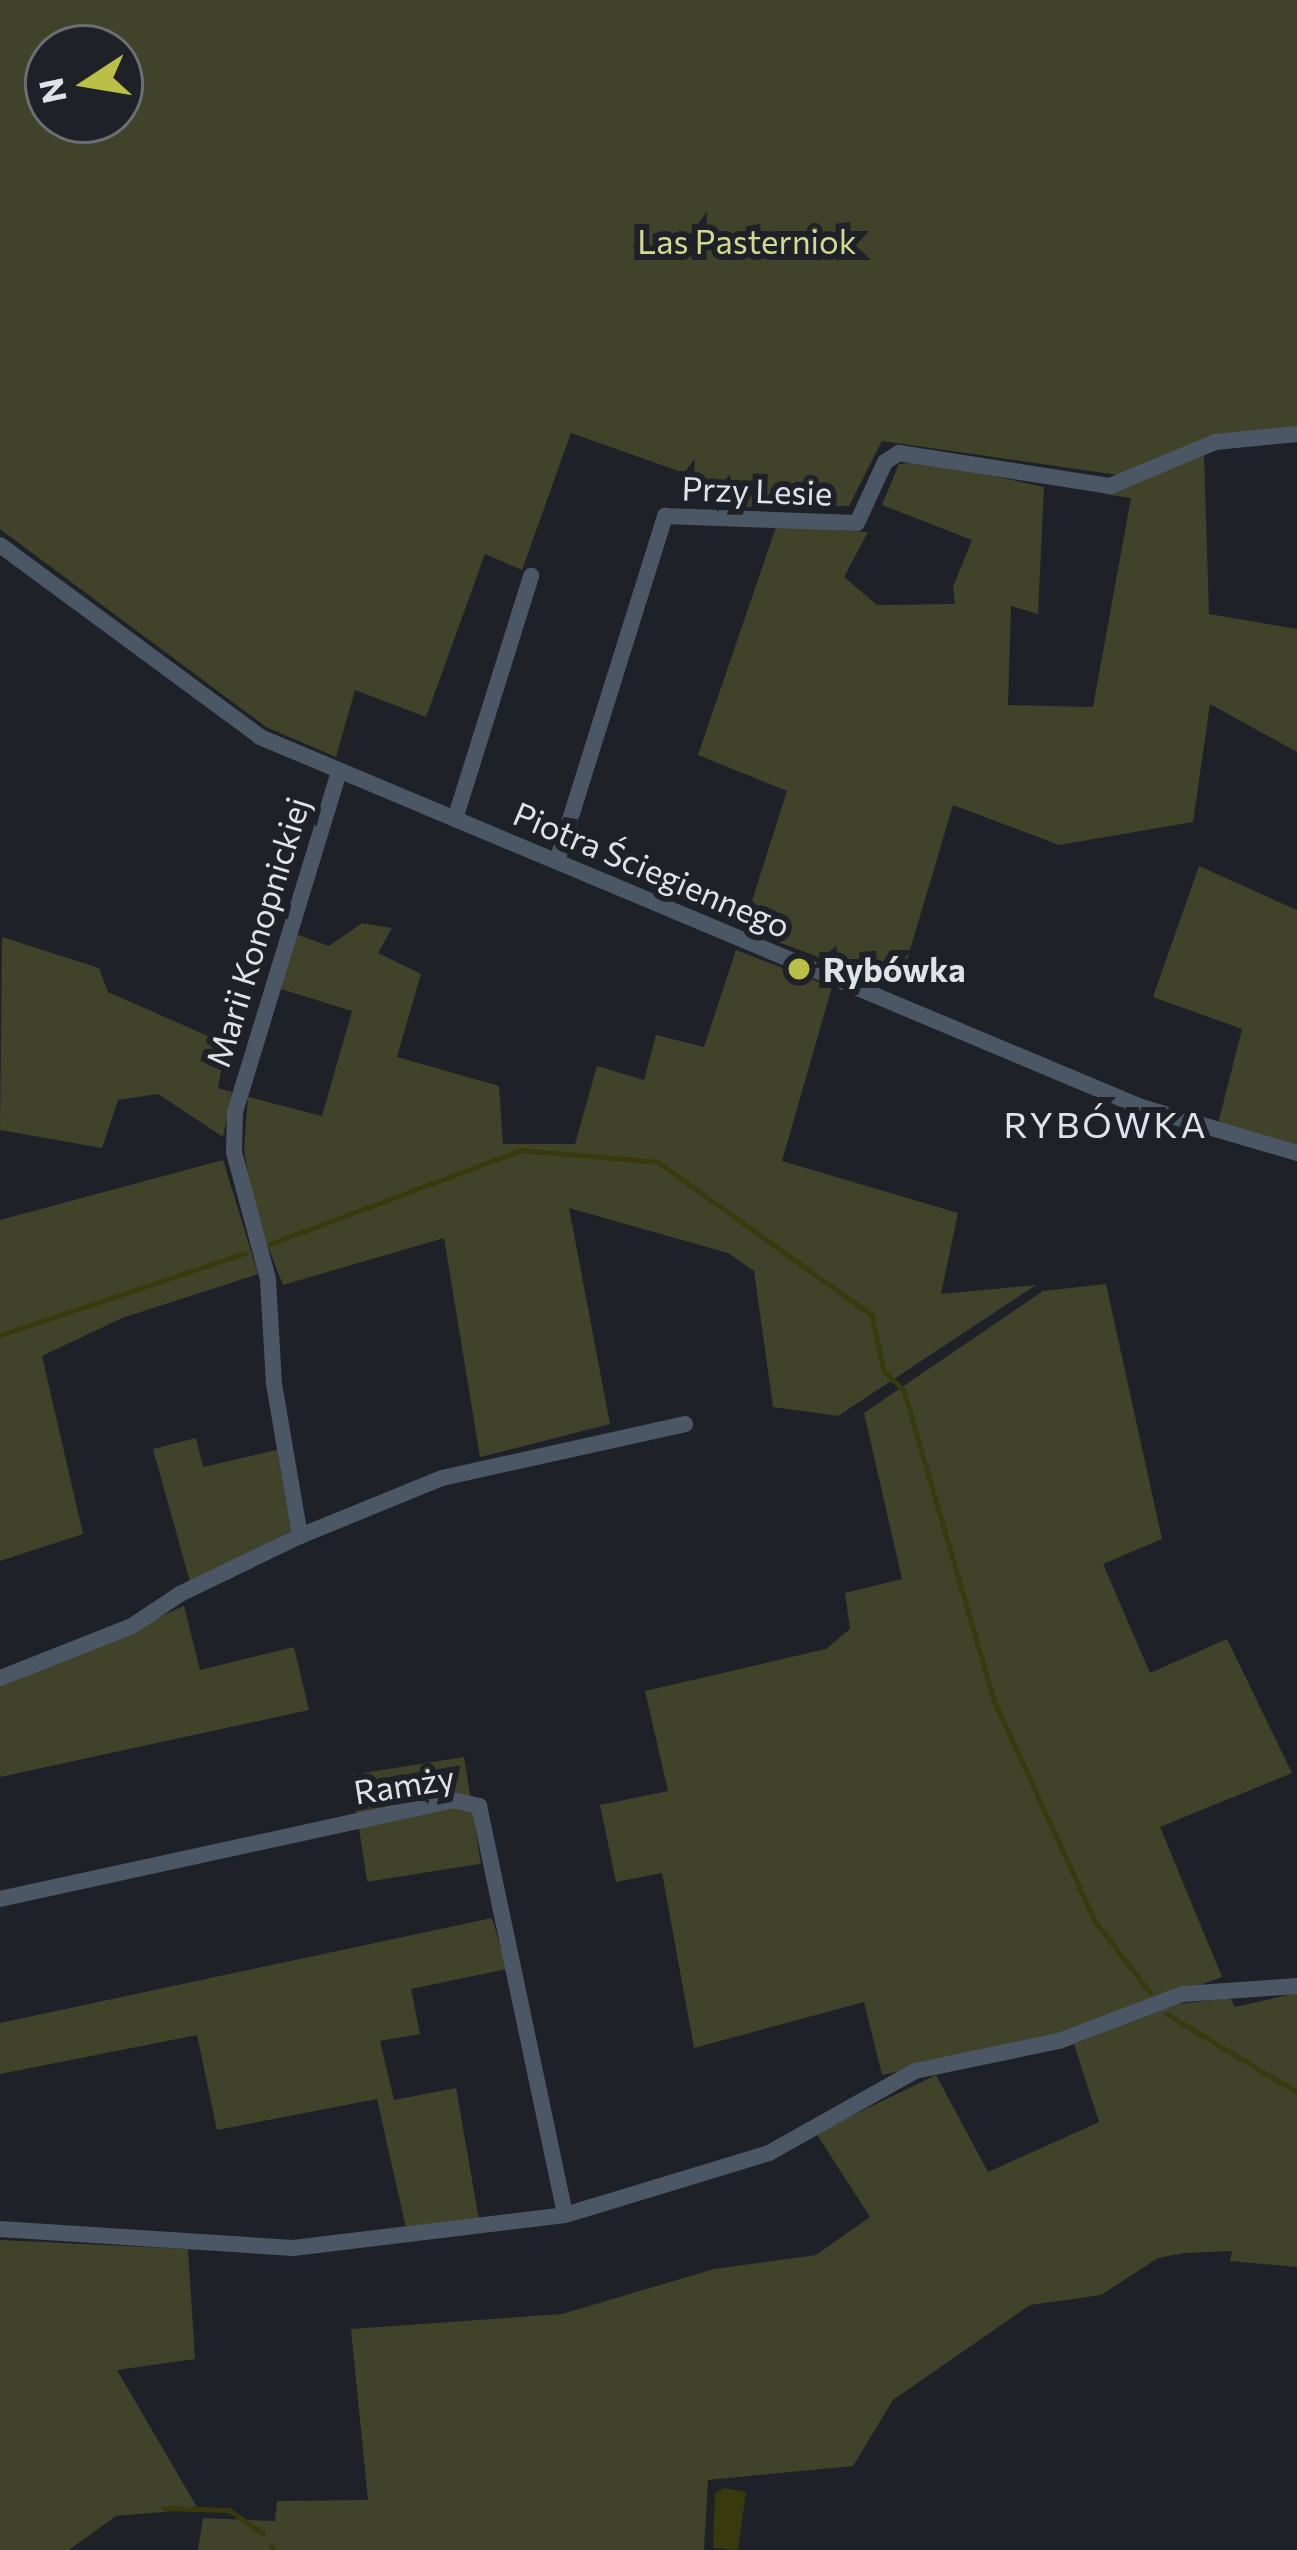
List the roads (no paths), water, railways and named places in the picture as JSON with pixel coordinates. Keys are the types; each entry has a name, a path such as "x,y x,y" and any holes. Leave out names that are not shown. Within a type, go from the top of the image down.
{"street":[{"name":"Przy Lesie","path":"557,861 665,516 857,523 885,462 898,453 1110,486 1215,442 1297,434"},
{"name":"Piotra Ściegiennego","path":"0,545 260,736 1190,1127 1297,1153"},
{"path":"454,819 531,576"},
{"name":"Marii Konopnickiej","path":"300,1536 274,1384 268,1279 233,1152 235,1112 339,772"},
{"path":"0,1678 132,1626 300,1536 513,1457 685,1424"},
{"name":"Ramży","path":"0,1899 453,1800 479,1806 566,2215"},
{"path":"0,2228 293,2248 566,2215 770,2153 915,2071 1059,2041 1183,1994 1297,1986"}],"waterway":[{"path":"270,1244 521,1150 658,1162 872,1315 884,1371 904,1390 994,1700 1095,1921 1150,1992"},
{"path":"0,1335 245,1253"},
{"path":"1167,2014 1297,2092"},
{"path":"163,2508 229,2510 263,2533"},
{"path":"271,2545 274,2550"}],"place":[{"name":"Rybówka","path":"799,969"}],"district":[{"name":"RYBÓWKA","path":"1106,1124"}],"park label":[{"name":"Las Pasterniok","path":"747,241"}]}
